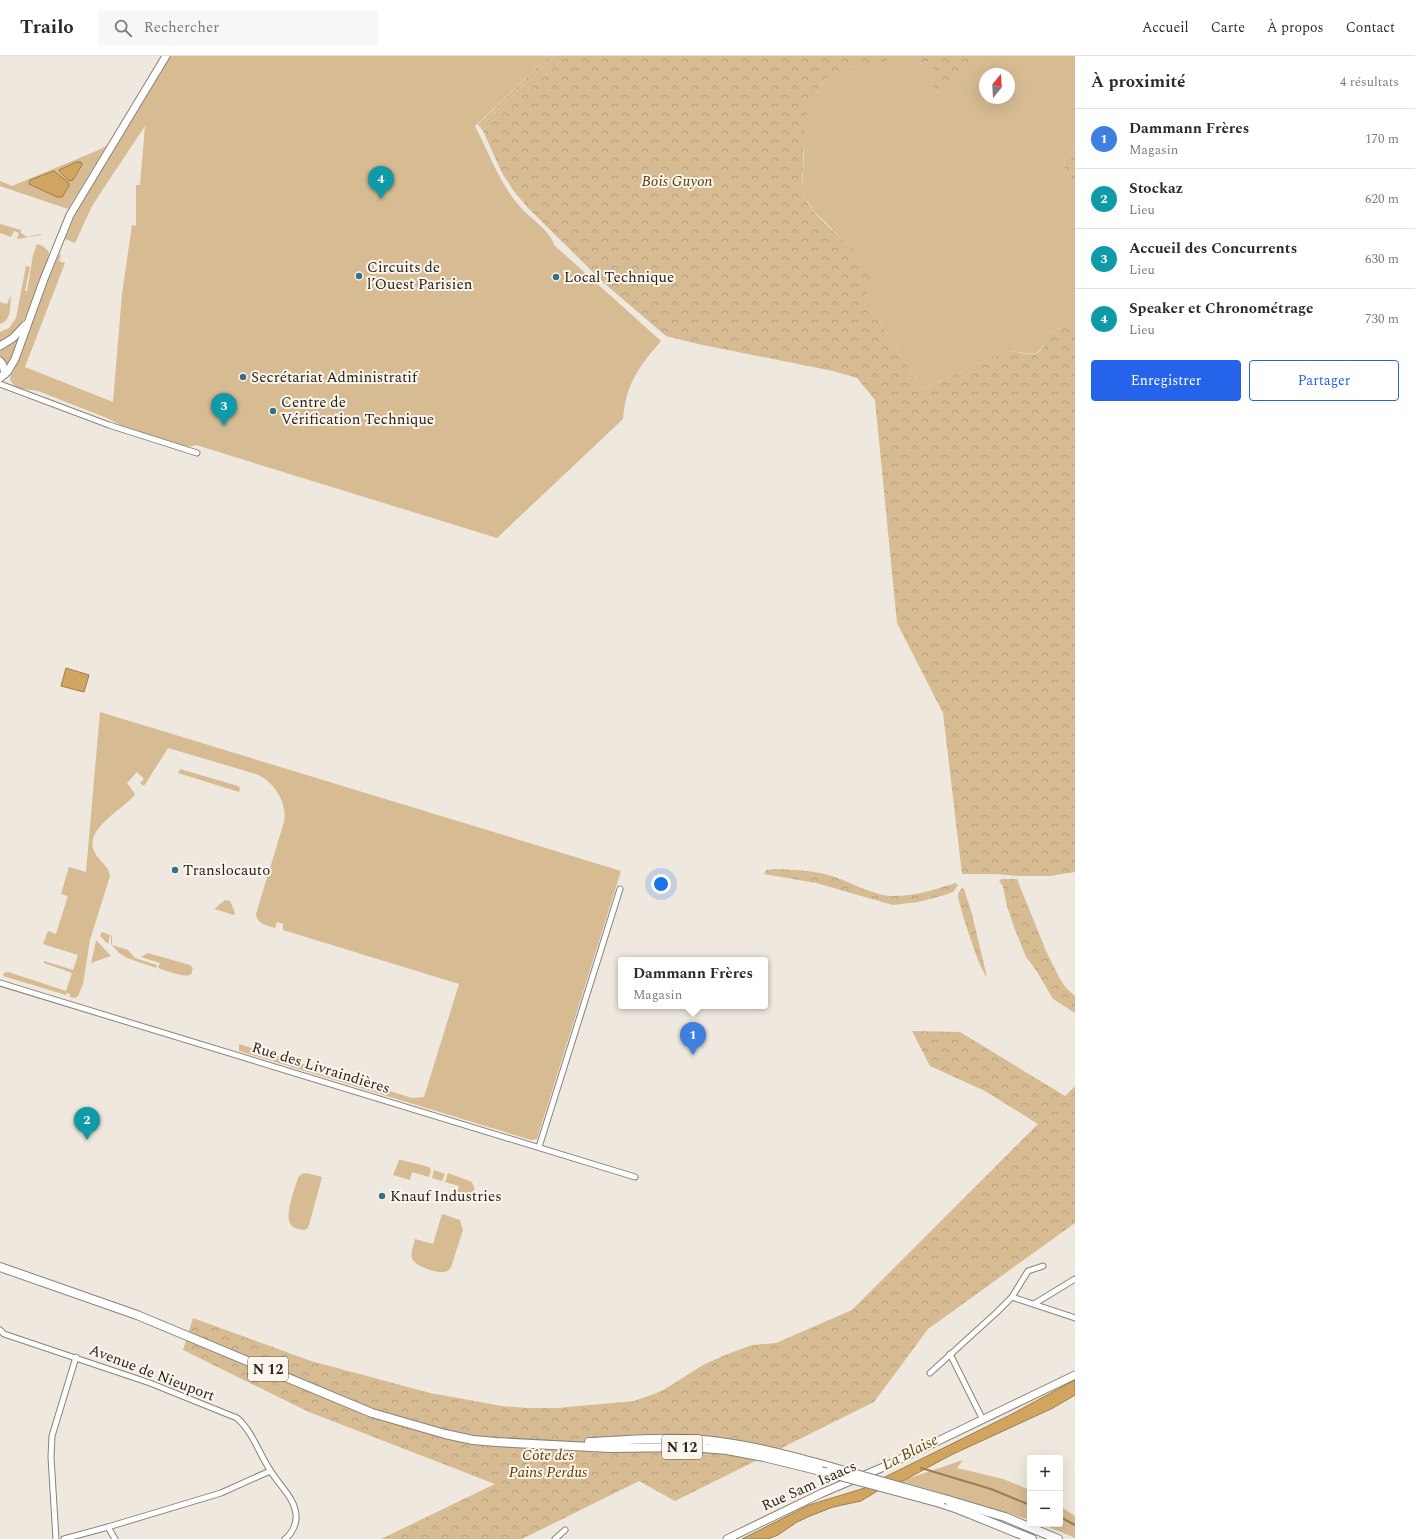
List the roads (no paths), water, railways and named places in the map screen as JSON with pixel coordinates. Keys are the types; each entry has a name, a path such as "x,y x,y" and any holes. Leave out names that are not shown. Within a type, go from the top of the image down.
{"main road":[{"path":"3,376 12,366 15,359 70,215 166,56"},
{"path":"0,346 13,338 28,322"},
{"path":"0,361 3,365 3,376"},
{"name":"N 12","path":"0,1267 137,1315 372,1413 394,1420 473,1440 610,1448 691,1447 727,1450 764,1457 821,1471 940,1503 1032,1539"},
{"name":"Rue Sam Isaacs","path":"727,1539 822,1493 886,1466 1075,1375"},
{"name":"N 12","path":"542,1445 617,1441 694,1440 720,1442 775,1452 1005,1517 1058,1539"}],"street":[{"path":"0,384 109,425 197,453"},
{"path":"539,1147 620,889"},
{"name":"Rue des Livraindières","path":"0,983 635,1177"},
{"path":"930,1373 1012,1297 1028,1271 1043,1266"},
{"path":"1034,1304 1075,1280"},
{"path":"1012,1297 1075,1318"},
{"name":"Avenue de Nieuport","path":"0,1330 4,1334 150,1382 237,1418 245,1425 270,1471 294,1504 297,1516 294,1528 285,1539"},
{"path":"950,1354 983,1420"},
{"path":"56,1539 51,1457 52,1436 76,1357"},
{"path":"64,1539 221,1493 270,1471"},
{"path":"108,1527 115,1539"},
{"path":"555,1539 565,1530"}],"waterway":[{"path":"921,1468 991,1489 1027,1504"},
{"path":"1063,1519 1075,1525"}],"place":[{"name":"Speaker et Chronométrage","path":"381,199"},
{"name":"Circuits de l’Ouest Parisien","path":"359,276"},
{"name":"Local Technique","path":"556,277"},
{"name":"Secrétariat Administratif","path":"243,377"},
{"name":"Centre de Vérification Technique","path":"273,411"},
{"name":"Accueil des Concurrents","path":"224,426"},
{"name":"Translocauto","path":"175,870"},
{"name":"Dammann Frères","path":"693,1055"},
{"name":"Stockaz","path":"87,1140"},
{"name":"Knauf Industries","path":"382,1196"}],"park label":[{"name":"Bois Guyon","path":"677,181"},
{"name":"Côte des Pains Perdus","path":"548,1464"}],"water label":[{"name":"La Blaise","path":"910,1452"}]}
